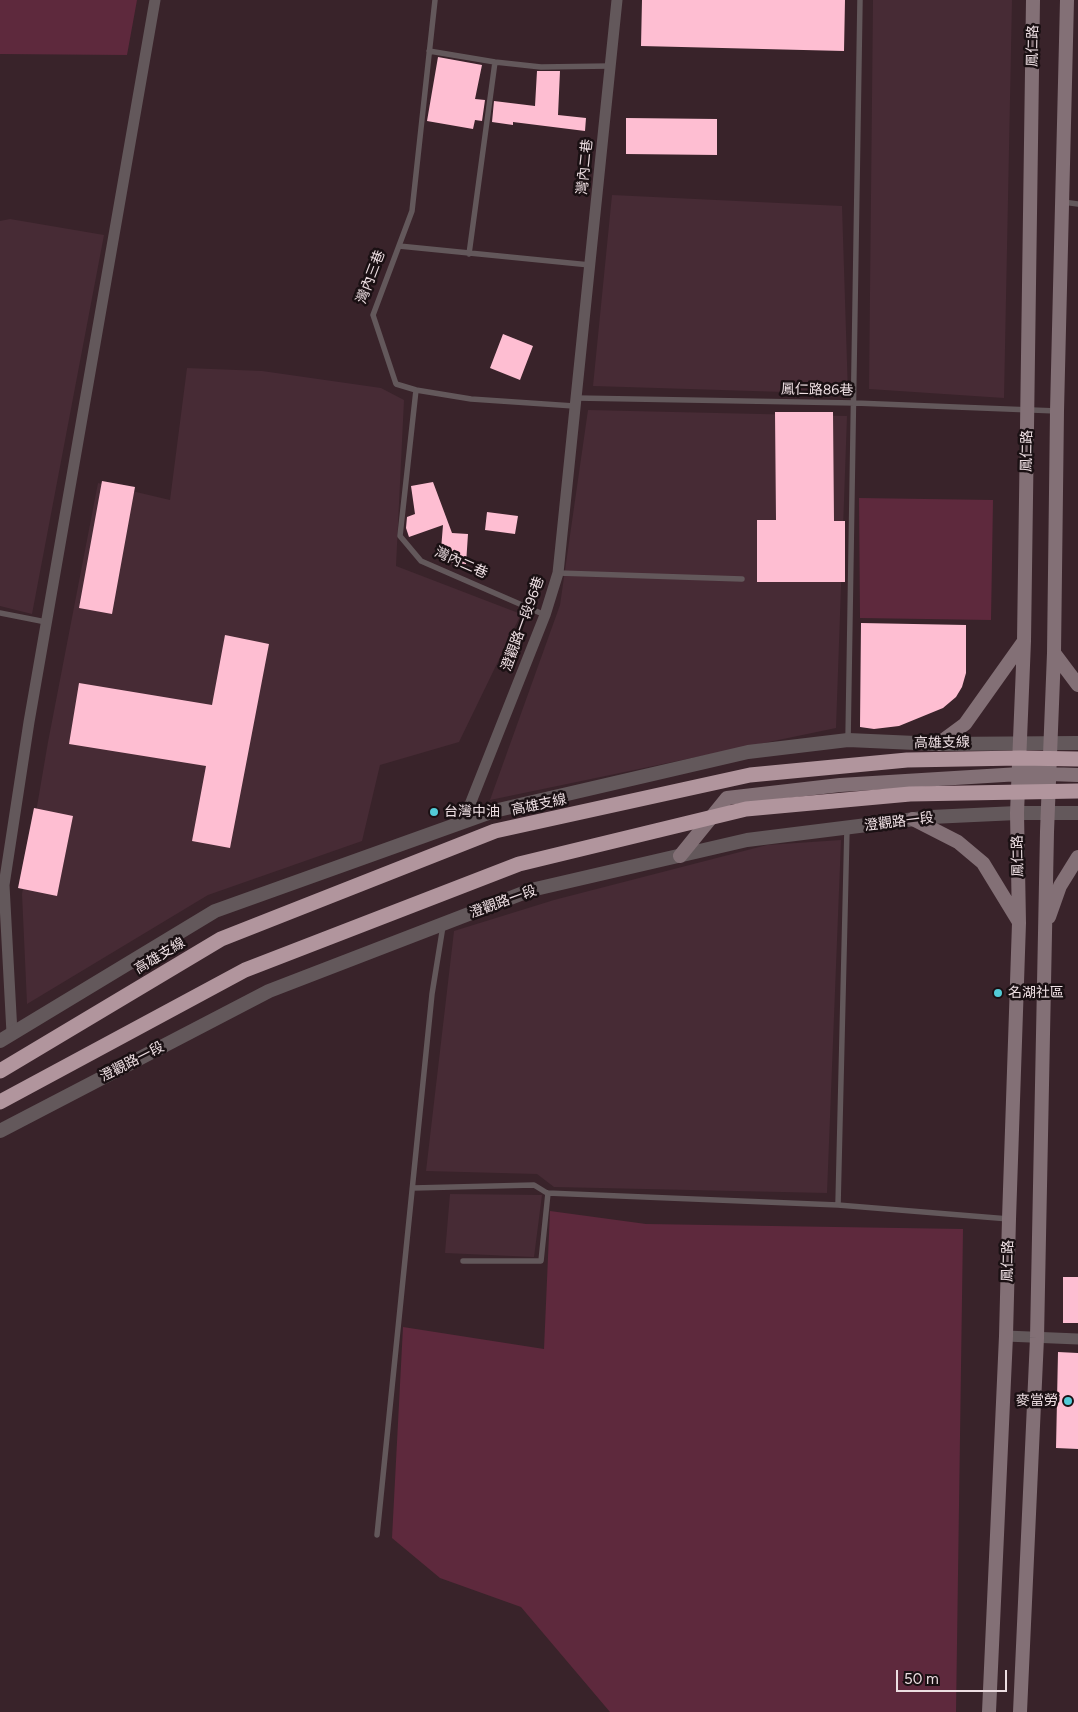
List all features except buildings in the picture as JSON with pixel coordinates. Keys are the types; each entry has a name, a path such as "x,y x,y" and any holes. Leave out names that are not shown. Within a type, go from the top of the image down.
{"highway":[{"name":"高雄支線","path":"0,1071 221,939 495,831 750,775 908,760 1078,759"},
{"path":"0,1102 245,970 519,864 746,809 910,794 1078,790"}],"main road":[{"name":"鳳仁路","path":"989,1712 1006,1336 1019,923 1017,813 1024,641 1034,0"},
{"name":"鳳仁路","path":"1020,1712 1037,1338 1045,928 1054,652 1057,411 1067,0"},
{"path":"938,744 965,724 1024,641"},
{"path":"1054,652 1078,685"},
{"path":"680,856 727,798 840,785 1019,780 1050,769 1078,775"},
{"path":"913,820 958,842 983,864 1019,923"},
{"path":"1045,928 1060,886 1078,857"}],"street":[{"path":"12,1033 2,886 46,622 155,0"},
{"name":"灣內二巷","path":"590,265 617,0"},
{"path":"575,402 590,265"},
{"name":"澄觀路一段96巷","path":"463,822 545,615 558,573 575,402"},
{"path":"0,1041 215,911 494,811 748,752 848,740 938,744 1078,743"},
{"name":"澄觀路一段","path":"0,1131 269,991 530,890 747,840 913,820 1017,813 1078,813"},
{"path":"1006,1336 1078,1340"}],"lane":[{"name":"灣內三巷","path":"434,0 412,211 373,316 396,384 416,390 470,399 575,402"},
{"path":"848,740 860,0"},
{"path":"429,50 495,62 541,67 610,66"},
{"path":"469,254 495,62"},
{"path":"1063,202 1078,204"},
{"path":"399,246 590,265"},
{"name":"灣內二巷","path":"416,390 400,536 421,561 545,615"},
{"name":"鳳仁路86巷","path":"575,402 854,403 1057,411"},
{"path":"558,573 742,579"},
{"path":"0,613 46,622"},
{"path":"838,1204 847,828"},
{"path":"377,1535 432,994 443,924"},
{"path":"413,1188 534,1185 548,1192 838,1204 1009,1219"},
{"path":"463,1261 540,1261 548,1192"}],"shaded area":[{"path":"0,0 137,0 127,55 0,54"},
{"path":"873,0 1012,0 1004,398 869,389"},
{"path":"612,195 842,206 848,394 593,386"},
{"path":"10,219 104,235 32,614 0,606 0,221"},
{"path":"187,368 262,371 381,388 404,400 396,566 521,614 459,742 380,765 362,841 208,895 27,1004 22,894 48,742 98,483 170,500"},
{"path":"588,410 847,416 836,728 490,800 560,605"},
{"path":"859,498 993,500 991,620 860,618"},
{"path":"841,840 827,1193 554,1187 537,1174 426,1171 454,931 554,900 767,845"},
{"path":"450,1194 542,1195 534,1257 445,1253"},
{"path":"550,1211 646,1224 963,1229 956,1712 610,1712 521,1607 440,1578 392,1538 403,1327 544,1349"}],"place":[{"name":"台灣中油","path":"434,812"},
{"name":"名湖社區","path":"998,993"},
{"name":"麥當勞","path":"1068,1401"}]}
